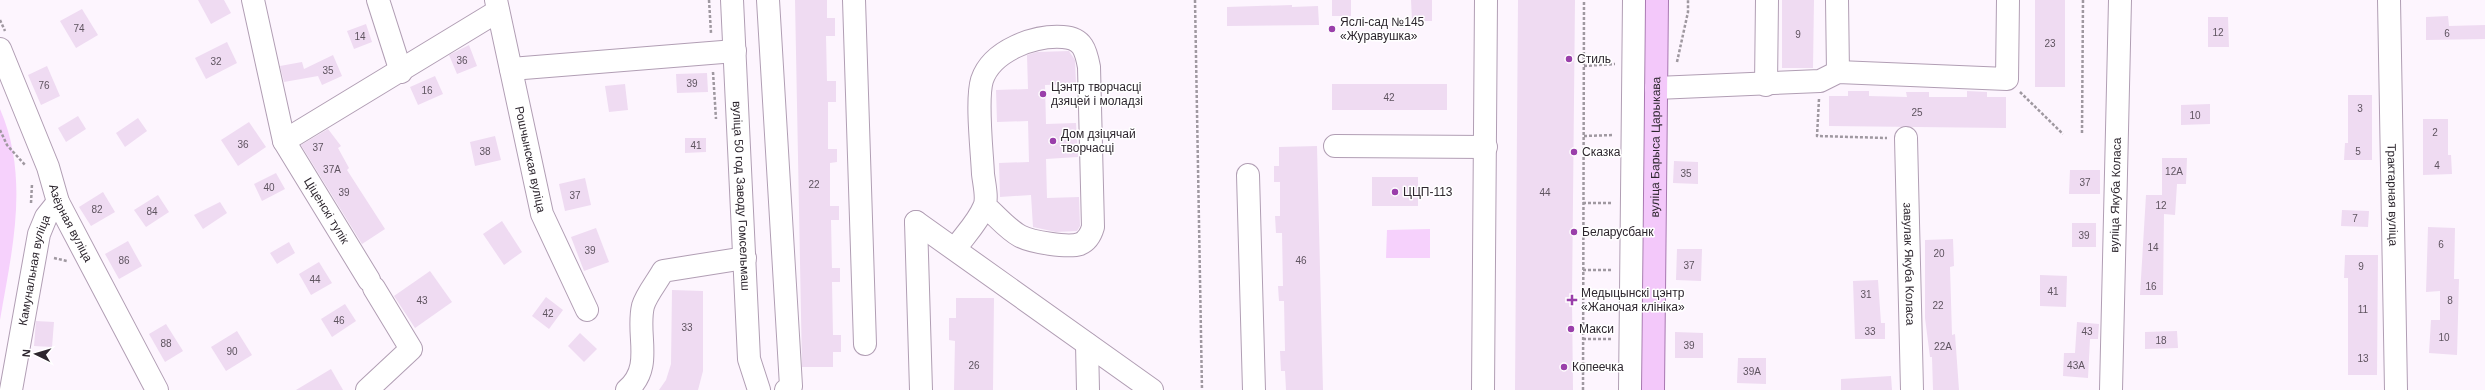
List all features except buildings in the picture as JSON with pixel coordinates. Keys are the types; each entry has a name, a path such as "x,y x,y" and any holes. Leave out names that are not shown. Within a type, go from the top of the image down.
{"main road":[{"name":"вуліца Барыса Царыкава","path":"1653,390 1657,0"}],"street":[{"name":"Ціценскі тупік","path":"253,0 284,141 411,349 367,390"},
{"path":"378,0 401,72"},
{"name":"вуліца 50 год Заводу Гомсельмаш","path":"732,0 749,359 759,390"},
{"path":"768,0 792,386 786,390"},
{"path":"854,0 865,344"},
{"path":"1483,390 1486,0"},
{"path":"1630,390 1634,0"},
{"path":"1766,85 1767,0"},
{"path":"1829,77 1837,0"},
{"path":"1656,88 1766,85 1829,77 2007,79 2008,0"},
{"name":"вуліца Якуба Коласа","path":"2111,390 2120,0"},
{"name":"Трактарная вуліца","path":"2389,0 2396,390"},
{"path":"284,141 401,72 497,6"},
{"name":"Рошчынская вуліца","path":"497,6 542,214 587,310"},
{"path":"955,249 985,206 980,119 982,80 991,66 1016,45 1047,37 1064,37 1078,41 1085,46 1089,67 1093,228 1090,236 1081,244 1069,246 1030,240 1019,236 985,206"},
{"name":"Азёрная вуліца","path":"0,49 48,167 58,202 157,390"},
{"path":"511,69 735,51"},
{"name":"завулак Якуба Коласа","path":"1906,138 1912,390"},
{"path":"1335,146 1486,147"},
{"path":"1248,175 1254,390"},
{"name":"Камунальная вуліца","path":"11,390 39,234 46,217 58,202"},
{"path":"921,390 916,222 1152,390"},
{"path":"627,390 634,384 643,366 643,306 663,271 745,258"},
{"path":"1087,344 1088,390"}],"path":[{"path":"1195,0 1202,390"},
{"path":"1583,390 1584,0"},
{"path":"2082,133 2083,0"},
{"path":"1584,66 1618,63"},
{"path":"1829,77 1817,136 1906,138"},
{"path":"2007,79 2063,134"},
{"path":"0,130 7,145 27,167"},
{"path":"1584,136 1617,135"},
{"path":"1583,203 1617,203"},
{"path":"1583,270 1616,270"},
{"path":"1583,339 1616,339"}],"shaded area":[{"path":"0,109 9,135 14,161 16,214 0,320"},
{"path":"1430,229 1430,258 1386,258 1387,230"}],"place":[{"name":"Яслі-сад №145 «Журавушка»","path":"1332,29"},
{"name":"Стиль","path":"1569,59"},
{"name":"Цэнтр творчасці дзяцей і моладзі","path":"1043,94"},
{"name":"Дом дзіцячай творчасці","path":"1053,141"},
{"name":"Сказка","path":"1574,152"},
{"name":"ЦЦП-113","path":"1395,192"},
{"name":"Беларусбанк","path":"1574,232"},
{"name":"Медыцынскі цэнтр «Жаночая клініка»","path":"1572,300"},
{"name":"Макси","path":"1571,329"},
{"name":"Копеечка","path":"1564,367"}]}
